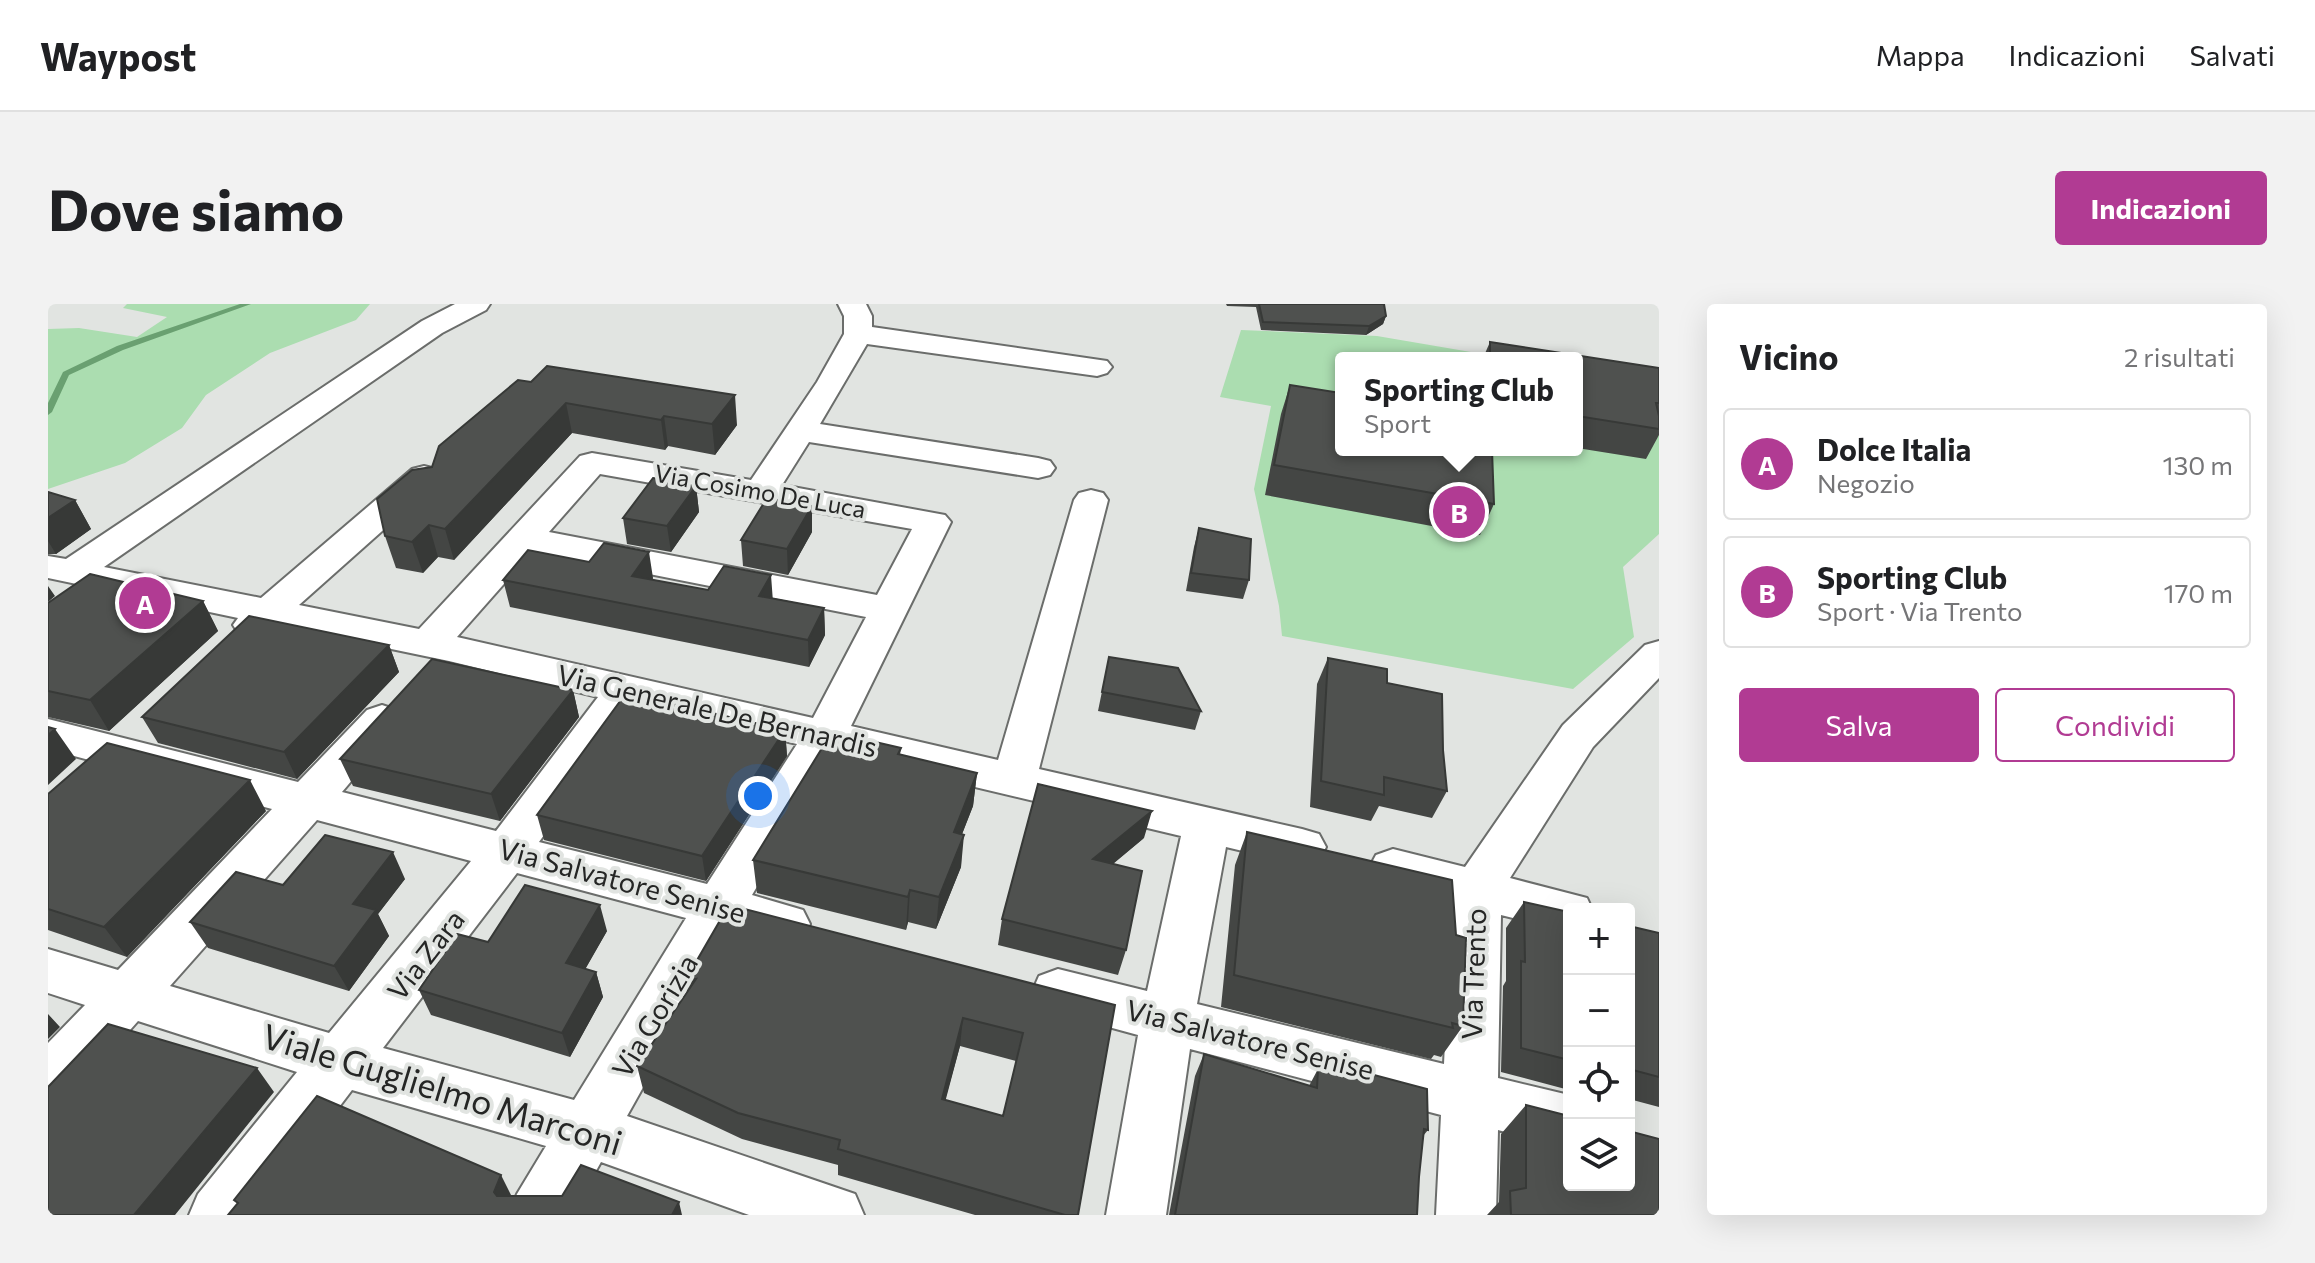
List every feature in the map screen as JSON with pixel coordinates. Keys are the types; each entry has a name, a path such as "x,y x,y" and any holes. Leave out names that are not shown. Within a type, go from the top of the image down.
{"street":[{"path":"73,582 432,327 476,304"},
{"path":"761,491 801,431 858,334 858,316 852,304"},
{"path":"858,334 1097,367"},
{"path":"801,431 1038,468"},
{"path":"222,655 268,611 448,456"},
{"name":"Via Cosimo De Luca","path":"48,1082 308,800 439,646 524,538 592,463 933,522 825,736"},
{"path":"1014,780 1091,500"},
{"path":"524,538 889,609"},
{"name":"Via Generale De Bernardis","path":"73,582 268,611 439,646 1563,910"},
{"name":"Via Trento","path":"1466,1215 1477,888 1578,736 1651,671"},
{"name":"Via Zara","path":"219,1215 507,851 626,690"},
{"name":"Via Salvatore Senise","path":"48,734 827,935"},
{"name":"Via Gorizia","path":"538,1215 719,907 825,736"},
{"path":"1136,1215 1167,1020 1207,825"},
{"name":"Viale Guglielmo Marconi","path":"48,971 342,1062 586,1130 834,1215"},
{"name":"Via Salvatore Senise","path":"1013,981 1563,1120"}],"green space":[{"path":"127,304 370,304 356,320 270,353 206,395 182,428 125,463 48,489 48,329 79,328 137,337 167,317 123,308"},
{"path":"1241,330 1377,336 1471,352 1335,352 1335,456 1583,456 1583,371 1659,385 1659,534 1623,567 1634,637 1573,689 1282,636 1279,606 1254,489 1271,406 1220,397"}],"building":[{"path":"1259,304 1384,304 1386,316 1369,326 1263,322"},
{"path":"1490,342 1555,352 1490,352"},
{"path":"1583,356 1659,368 1659,403 1656,403 1659,429 1583,417"},
{"path":"547,366 735,395 712,424 664,416 661,420 566,403 445,529 429,525 412,542 385,536 377,499 412,470 432,467 439,446 518,380 531,382"},
{"path":"1290,385 1335,392 1335,456 1492,456 1494,504 1274,465"},
{"path":"653,478 696,486 667,526 623,518"},
{"path":"48,492 75,500 48,518"},
{"path":"767,498 812,506 787,549 741,540"},
{"path":"1199,528 1251,539 1249,580 1191,573"},
{"path":"604,543 649,552 632,576 708,590 724,566 771,575 759,596 824,608 808,640 503,580 528,550 589,562"},
{"path":"90,574 203,601 90,700 48,691 48,603"},
{"path":"249,616 389,645 284,752 142,717"},
{"path":"1109,657 1178,668 1201,711 1102,692"},
{"path":"1328,658 1387,669 1387,683 1442,694 1447,791 1384,777 1384,795 1321,781"},
{"path":"432,659 573,690 491,794 340,759"},
{"path":"626,693 785,730 702,856 537,815"},
{"path":"832,732 901,748 898,754 977,773 954,832 964,835 939,897 910,890 908,897 753,860"},
{"path":"107,743 250,780 104,927 48,909 48,794"},
{"path":"1038,784 1152,811 1093,859 1142,871 1126,950 1002,919"},
{"path":"1247,832 1452,880 1456,935 1466,938 1463,1026 1452,1023 1453,1028 1234,975"},
{"path":"325,835 393,852 353,904 376,910 334,966 190,922 236,872 283,885"},
{"path":"525,885 600,905 566,963 596,972 562,1033 419,990 457,934 488,942"},
{"path":"1524,902 1563,911 1563,1058 1521,1048 1521,961 1525,962"},
{"path":"729,905 1115,1005 1078,1215 1065,1215 838,1149 840,1140 738,1113 637,1066 696,979 685,981","holes":["963,1018 1023,1033 1003,1116 942,1099"]},
{"path":"1635,927 1659,933 1659,1077 1635,1071"},
{"path":"108,1024 257,1068 134,1215 48,1215 48,1087"},
{"path":"1204,1054 1317,1088 1318,1069 1363,1080 1363,1072 1427,1089 1428,1130 1424,1129 1417,1215 1175,1215"},
{"path":"317,1096 501,1175 494,1192 497,1196 562,1196 581,1165 679,1202 672,1215 228,1215 238,1203 234,1200"},
{"path":"1526,1105 1563,1114 1563,1191 1635,1191 1635,1133 1659,1139 1659,1215 1511,1215 1510,1191 1526,1188"}],"waterway":[{"path":"48,412 66,374 120,348 247,304"}],"place":[{"name":"Sporting Club","path":"1459,512"},
{"name":"Dolce Italia","path":"145,603"}]}
